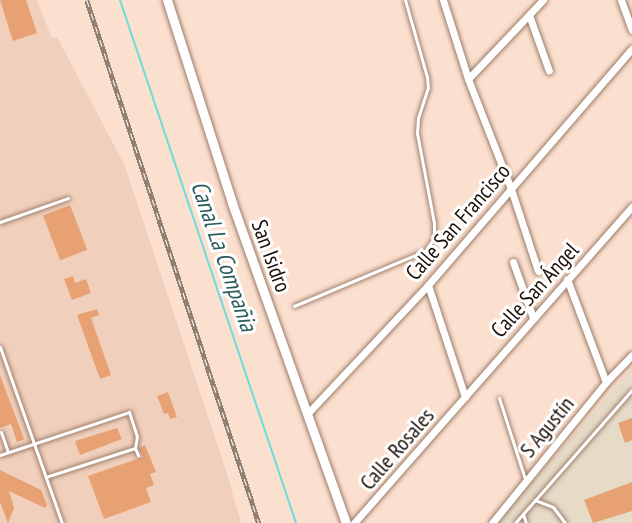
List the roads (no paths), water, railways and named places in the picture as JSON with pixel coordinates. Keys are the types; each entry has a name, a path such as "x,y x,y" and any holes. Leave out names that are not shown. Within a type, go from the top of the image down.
{"main road":[{"name":"San Isidro","path":"168,0 232,203 346,523"}],"street":[{"path":"443,0 468,79 511,189 538,271"},
{"path":"468,79 543,0"},
{"path":"621,0 632,30"},
{"path":"529,15 549,71"},
{"name":"Calle San Francisco","path":"307,414 428,285 632,50"},
{"name":"Calle San Ángel","path":"465,397 632,207"},
{"path":"513,262 533,318"},
{"path":"567,279 606,382"},
{"path":"428,285 465,397"},
{"name":"S Agustín","path":"492,523 606,382 632,355"},
{"name":"Calle Rosales","path":"354,523 465,397"}],"lane":[{"path":"294,306 425,251 434,238 434,223 417,133 418,118 428,88 427,77 405,0"},
{"path":"0,222 68,198"},
{"path":"0,347 62,523"},
{"path":"515,523 632,390"},
{"path":"499,398 526,483"},
{"path":"0,455 126,411 129,412 137,436 135,448 138,456"},
{"path":"1,432 8,452"},
{"path":"46,477 135,448"},
{"path":"535,500 553,507 565,523"},
{"path":"523,514 526,523"}],"waterway":[{"name":"Canal La Compañia","path":"120,0 296,523"}],"railway":[{"path":"87,0 259,523"}]}
